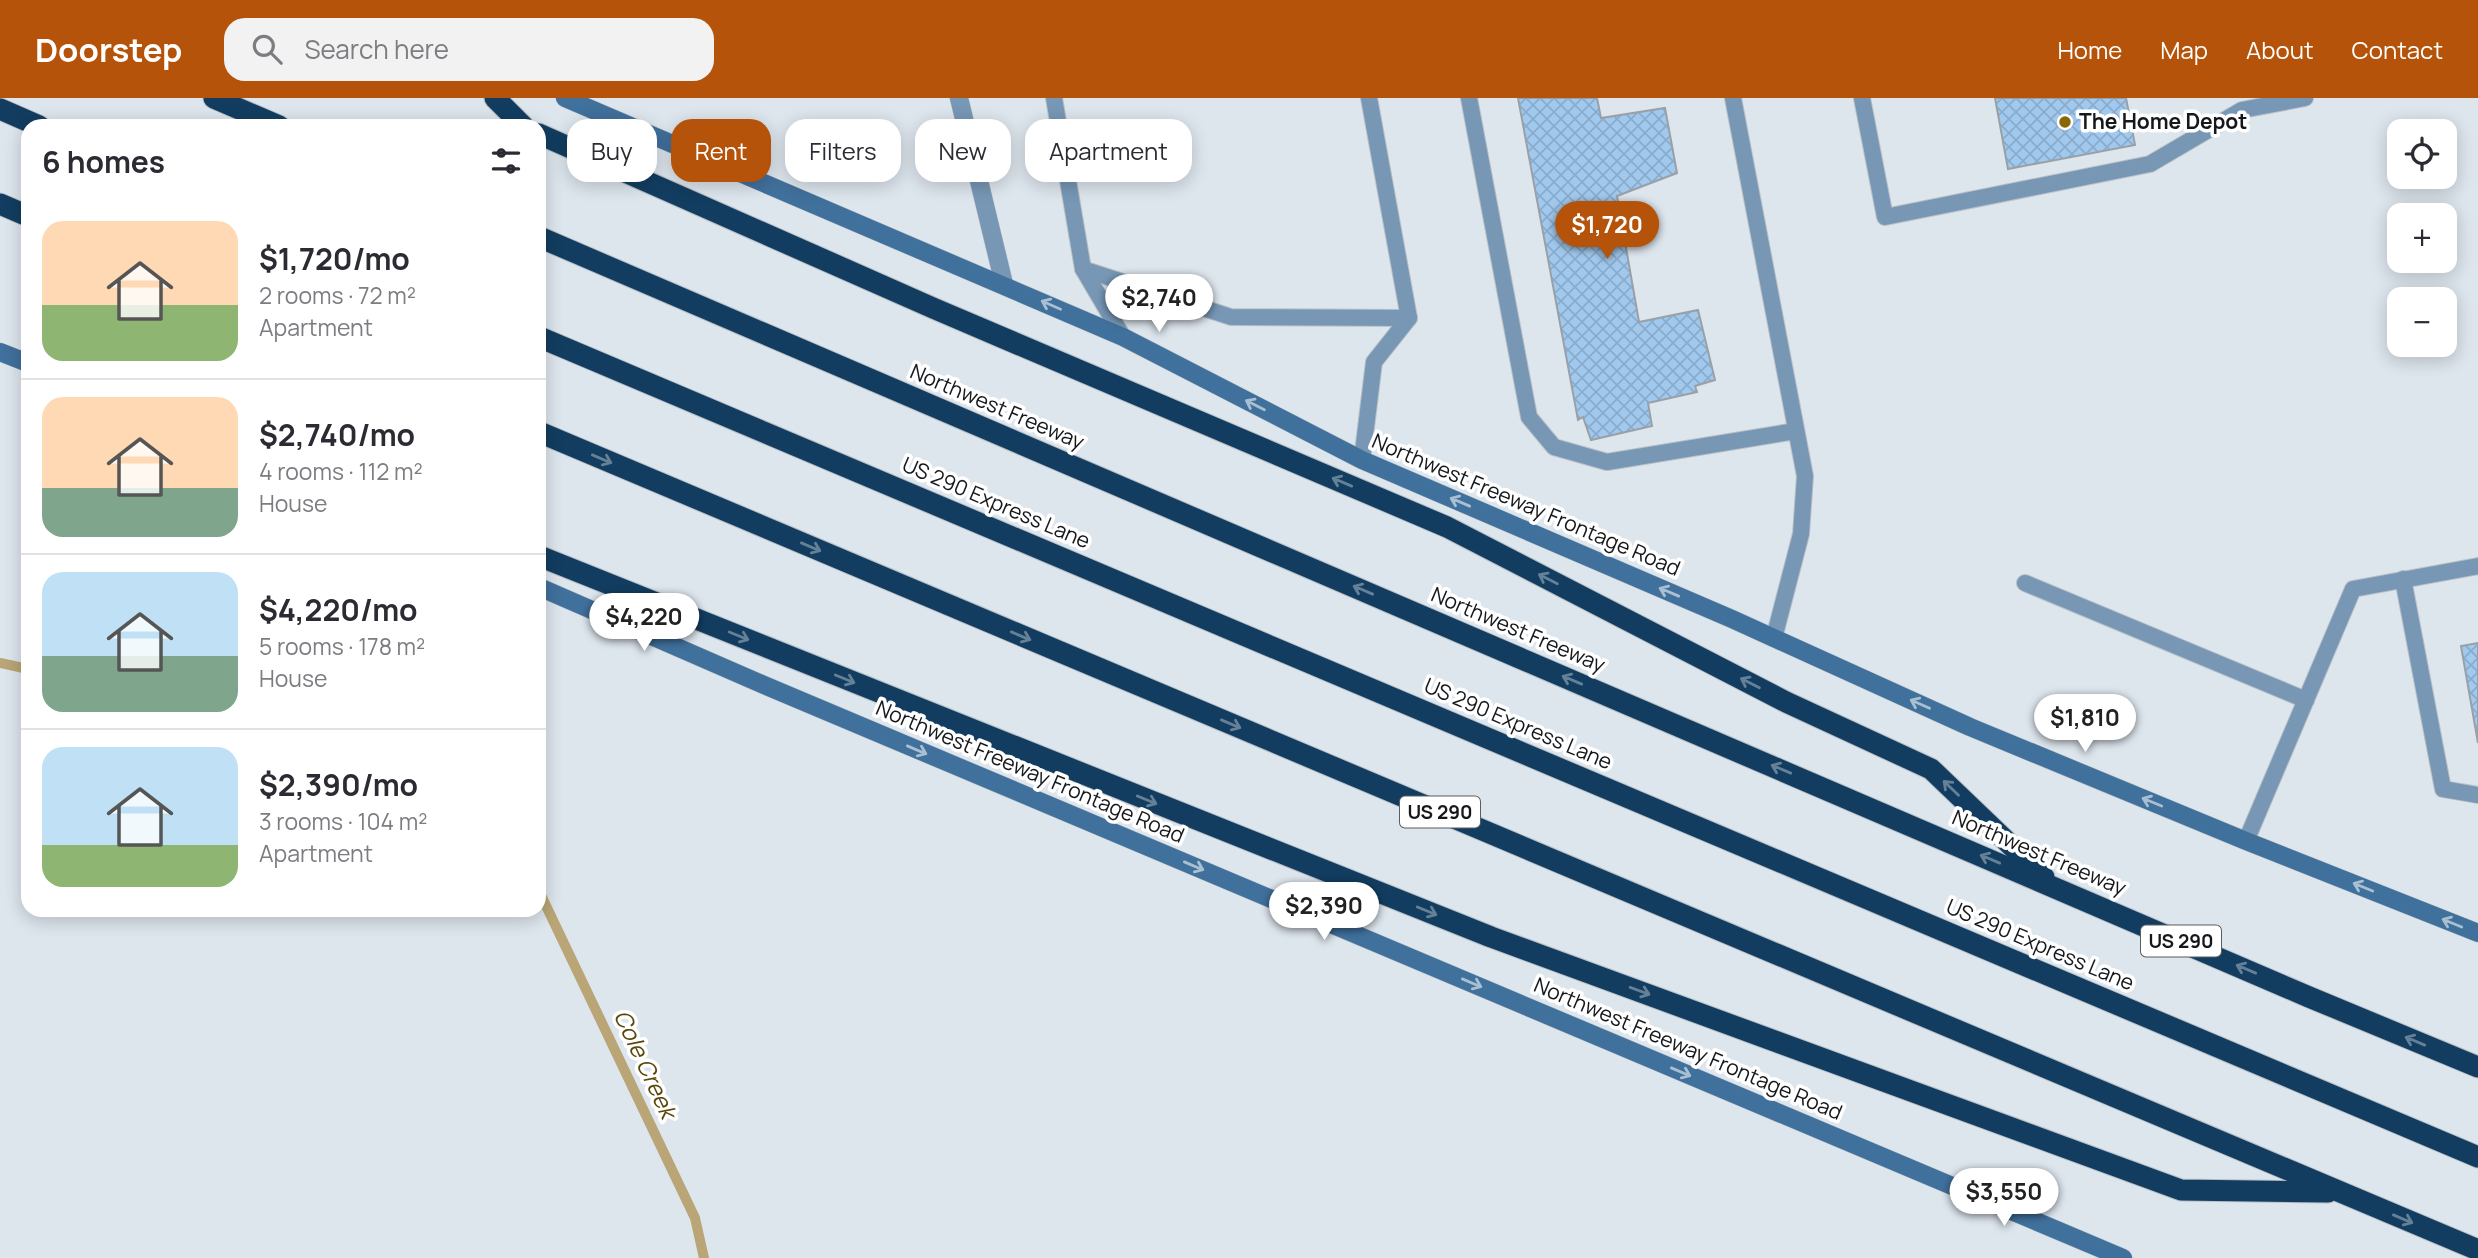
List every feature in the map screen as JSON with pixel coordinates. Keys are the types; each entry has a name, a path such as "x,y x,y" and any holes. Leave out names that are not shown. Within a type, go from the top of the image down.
{"highway":[{"path":"214,98 263,119"},
{"path":"495,98 516,119"},
{"path":"0,109 24,119"},
{"path":"546,137 933,308 1447,527 1786,702 1931,769 2053,886"},
{"path":"0,204 21,213"},
{"name":"Northwest Freeway","path":"546,240 2478,1067"},
{"name":"US 290 Express Lane","path":"546,340 2478,1157"},
{"name":"US 290","path":"546,435 2478,1251"},
{"path":"546,559 1491,937 2181,1190 2340,1193"}],"main road":[{"name":"Northwest Freeway Frontage Road","path":"565,98 1123,337 1362,460 1774,638 1970,727 2478,933"},
{"path":"0,352 21,360"},
{"name":"Northwest Freeway Frontage Road","path":"546,590 776,690 2123,1258"}],"street":[{"path":"959,98 1004,284"}],"lane":[{"path":"1054,98 1083,269 1123,337"},
{"path":"1362,460 1374,362 1409,318 1369,98"},
{"path":"1469,98 1529,417 1554,447 1607,462 1796,431"},
{"path":"1733,98 1805,476 1801,534 1774,638"},
{"path":"1862,98 1885,216 2150,164 2242,110 2305,98"},
{"path":"1083,269 1231,317 1409,318"},
{"path":"2246,841 2353,589 2478,566"},
{"path":"2403,579 2443,789 2478,796"},
{"path":"2025,583 2306,700"}],"building":[{"path":"1518,98 1597,98 1601,118 1665,108 1677,173 1617,196 1639,322 1698,310 1715,380 1695,386 1697,392 1648,403 1652,426 1591,440 1583,417 1578,420"},
{"name":"The Home Depot","path":"1995,98 2126,98 2135,145 2008,169"},
{"path":"2478,643 2478,743 2461,646"}],"waterway":[{"name":"Cole Creek","path":"0,663 21,668"},
{"name":"Cole Creek","path":"546,906 695,1218 704,1258"}],"place":[{"name":"The Home Depot","path":"2065,122"}]}
